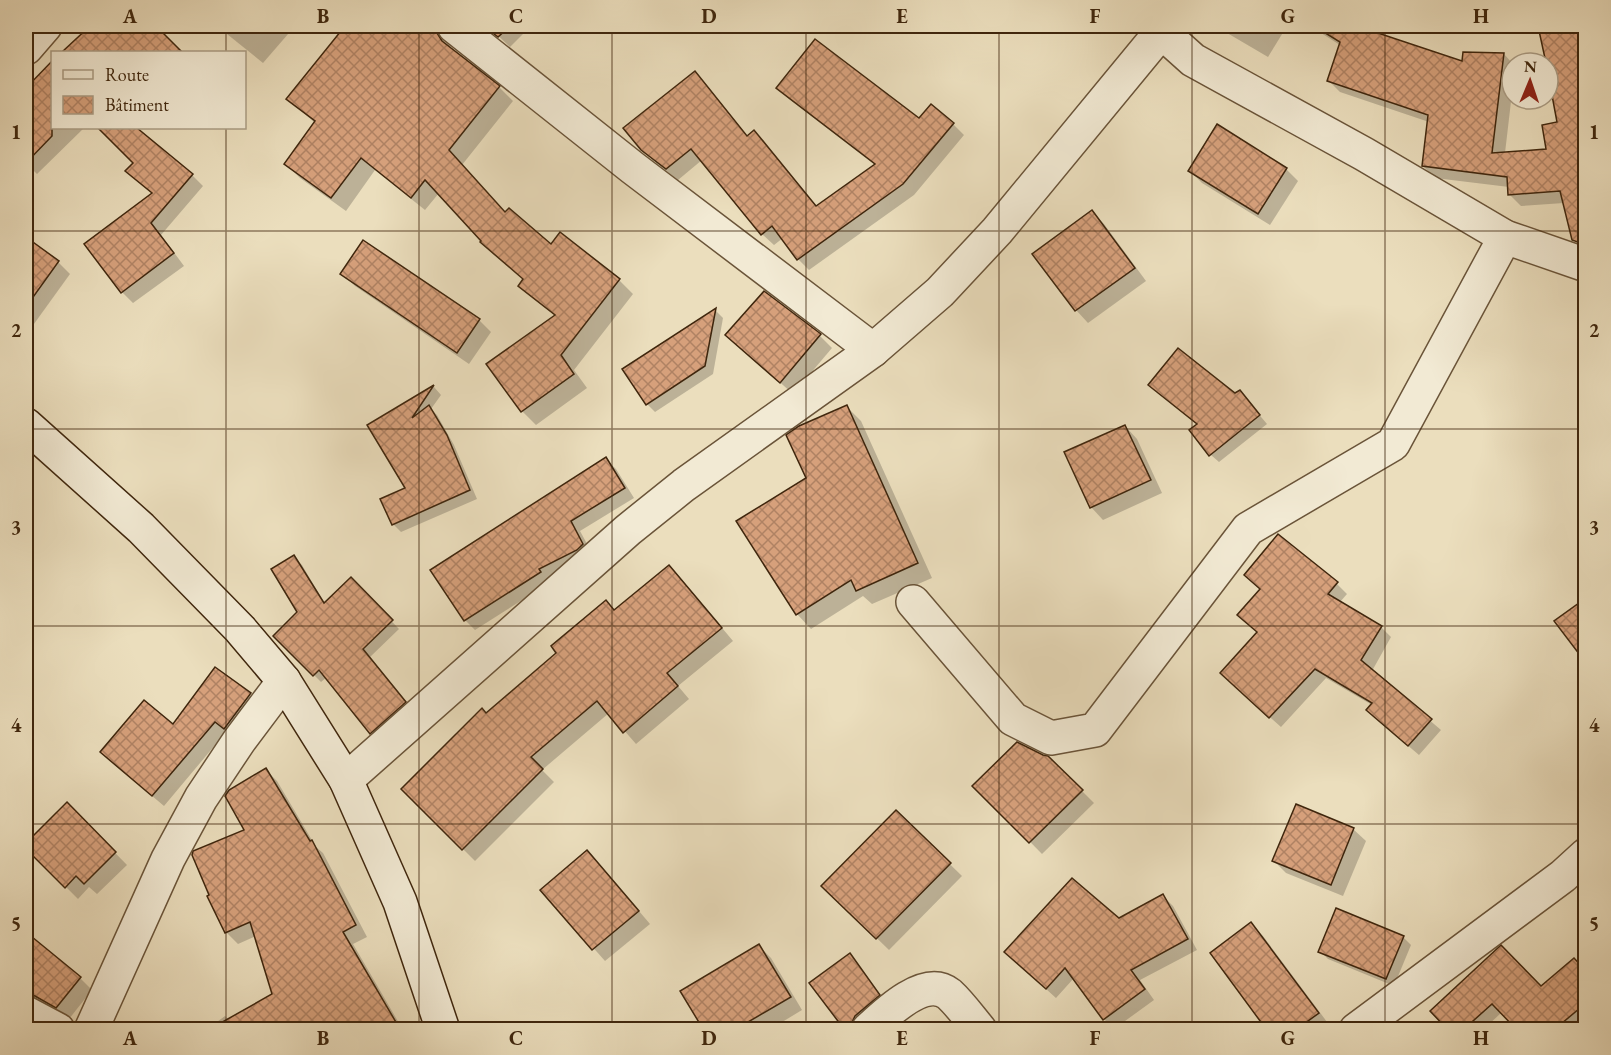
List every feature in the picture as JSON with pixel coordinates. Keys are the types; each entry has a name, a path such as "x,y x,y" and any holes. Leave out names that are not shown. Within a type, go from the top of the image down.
{"street":[{"path":"26,48 45,26"},
{"path":"454,26 633,168 873,350"},
{"path":"346,780 628,530 684,485 873,350 940,292 997,231 1161,27 1193,60 1364,154 1504,237 1586,265"},
{"path":"913,602 1012,719 1051,738 1095,730 1248,529 1393,444 1504,237"},
{"path":"26,424 141,528 240,629 284,681 346,780 400,902 443,1029"},
{"path":"91,1029 168,859 201,798 238,741 284,681"},
{"path":"1356,1029 1563,876 1586,855"},
{"path":"868,1029 887,1012 920,990 934,988 947,993 980,1029"},
{"path":"26,1013 58,1029"}],"building":[{"path":"90,26 156,26 181,51 63,51"},
{"path":"345,26 436,26 442,41 500,86 449,150 505,212 509,208 551,244 560,232 620,279 561,355 574,374 521,412 486,364 555,315 518,286 523,279 480,242 425,180 411,198 361,158 331,198 284,164 315,121 286,99"},
{"path":"484,26 510,26 498,37"},
{"path":"1314,26 1357,26 1462,61 1463,52 1500,53 1500,86 1492,153 1546,149 1542,125 1557,122 1555,111 1560,111 1560,51 1543,51 1538,26 1586,26 1586,245 1572,240 1560,191 1508,195 1507,177 1422,166 1428,115 1327,81 1340,42"},
{"path":"815,39 919,118 931,104 954,123 903,184 797,260 772,226 761,235 691,149 666,169 641,150 623,128 695,71 747,136 754,130 816,206 875,164 776,88"},
{"path":"51,62 52,136 26,163 26,88"},
{"path":"1217,124 1287,168 1258,214 1188,171"},
{"path":"99,129 138,129 193,174 151,223 174,253 121,293 84,244 152,193 125,171 133,163"},
{"path":"1092,210 1135,268 1075,311 1032,254"},
{"path":"26,237 59,261 26,307"},
{"path":"363,240 480,319 457,353 340,274"},
{"path":"764,291 821,334 780,383 725,335"},
{"path":"716,308 705,366 646,405 622,369"},
{"path":"1178,348 1235,393 1240,390 1260,415 1209,456 1189,430 1197,424 1148,385"},
{"path":"434,385 412,418 429,405 447,435 470,490 392,525 380,499 405,488 367,425"},
{"path":"847,405 918,563 856,591 851,580 796,615 736,521 806,478 786,435 799,426"},
{"path":"1125,425 1151,480 1090,508 1064,452"},
{"path":"606,457 625,488 571,521 583,544 577,550 539,569 541,572 464,621 430,570"},
{"path":"1278,534 1338,582 1328,594 1382,626 1361,660 1432,719 1408,746 1366,710 1372,703 1315,669 1269,718 1220,673 1257,632 1237,615 1260,589 1244,575"},
{"path":"294,555 324,603 351,577 393,620 363,649 406,702 370,734 319,670 313,676 273,636 297,612 271,569"},
{"path":"669,565 722,628 667,673 678,686 623,733 597,701 531,757 543,769 462,850 401,789 482,708 486,713 556,653 551,646 606,600 614,610"},
{"path":"1586,598 1586,663 1554,621"},
{"path":"215,667 251,693 224,729 215,722 152,796 100,752 144,700 173,724"},
{"path":"1017,742 1048,756 1083,790 1029,843 972,786"},
{"path":"266,768 310,841 312,840 356,925 343,932 400,1029 210,1029 272,994 250,922 225,933 207,896 209,895 192,855 193,851 244,830 225,796 229,790"},
{"path":"67,802 116,852 84,884 76,876 65,888 26,849 26,843"},
{"path":"1296,804 1354,828 1331,885 1272,861"},
{"path":"896,810 951,863 876,939 821,886"},
{"path":"587,850 639,911 592,950 540,890"},
{"path":"1072,878 1119,918 1163,894 1188,939 1131,970 1145,989 1103,1020 1065,968 1046,989 1004,952"},
{"path":"1336,908 1404,936 1386,979 1318,952"},
{"path":"1251,922 1319,1013 1297,1029 1266,1029 1210,953"},
{"path":"26,932 81,977 56,1008 35,996 26,994"},
{"path":"759,944 791,997 736,1029 703,1029 680,991"},
{"path":"1501,945 1541,986 1574,958 1586,971 1586,1003 1555,1029 1516,1029 1492,1004 1464,1029 1447,1029 1430,1011"},
{"path":"850,953 880,995 855,1016 850,1027 844,1029 809,983"}]}
